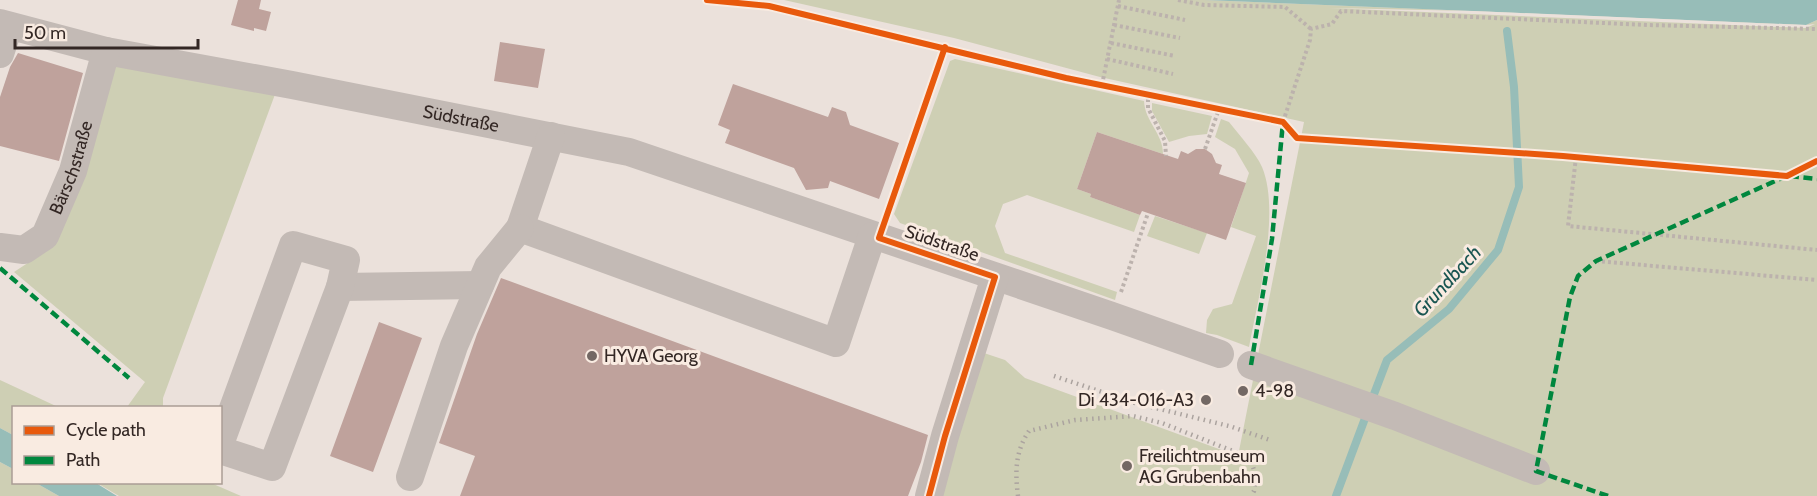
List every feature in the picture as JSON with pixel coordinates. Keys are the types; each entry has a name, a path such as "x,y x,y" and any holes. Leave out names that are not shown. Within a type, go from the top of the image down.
{"street":[{"name":"Südstraße","path":"5,24 106,51 292,85 629,152 1132,322 1220,354"},
{"path":"0,54 5,24"},
{"name":"Bärschstraße","path":"0,247 24,250 45,236 73,171 106,51"},
{"path":"410,477 454,346 488,267 520,228 551,136"},
{"path":"520,228 836,343 875,237"},
{"path":"222,439 293,244 346,260 340,287 272,467 222,451"},
{"path":"929,496 945,436 995,277"},
{"path":"340,287 480,285"},
{"path":"1251,365 1395,416 1536,471"}],"path":[{"path":"1102,85 1119,0"},
{"path":"1178,0 1204,5 1285,8 1311,29"},
{"path":"1118,6 1185,20"},
{"path":"1311,29 1332,24 1341,11 1647,25 1817,28"},
{"path":"1114,25 1180,38"},
{"path":"1283,122 1310,40 1311,29"},
{"path":"1110,43 1175,56"},
{"path":"875,237 945,47"},
{"path":"1107,59 1173,74"},
{"path":"1148,93 1148,108 1165,141 1166,156"},
{"path":"1205,149 1219,110"},
{"path":"1576,157 1568,226 1817,250"},
{"path":"1122,289 1148,213"},
{"path":"1596,261 1817,279"}],"green space":[{"path":"784,0 1205,0 1806,25 1817,20 1817,496 939,496 984,353 1005,360 1025,378 1238,456 1304,122 1100,77 954,38"},
{"path":"955,59 1144,101 1147,115 1160,140 1163,154 1097,132 1077,189 1091,194 1090,197 1140,215 1134,232 1027,195 1003,204 995,226 1005,253 1117,292 1115,300 900,223 894,214 950,61"},
{"path":"115,63 277,89 163,398 163,406 128,406 145,382 14,272 49,249"},
{"path":"1152,103 1212,116 1207,134 1169,142 1152,111"},
{"path":"1221,119 1229,122 1256,156 1262,167 1267,186 1269,231 1249,347 1206,333 1207,320 1213,309 1232,304 1256,236 1231,227 1249,173 1235,149 1215,137"},
{"path":"1155,216 1207,233 1199,254 1147,236"},
{"path":"0,380 56,406 12,406 12,434 0,428"},
{"path":"0,462 12,468 12,484 38,484 59,496 0,496"},
{"path":"99,484 213,484 241,496 119,496"}],"water":[{"path":"1205,0 1817,0 1817,20 1806,25"},
{"path":"0,428 12,434 12,468 0,462"},
{"path":"38,484 98,484 117,496 59,496"}],"pier":[{"path":"1329,8 1474,11 1815,24 1806,28"}],"building":[{"path":"238,0 261,0 259,9 271,12 266,31 254,28 254,31 231,25"},
{"path":"500,42 545,49 538,88 494,81"},
{"path":"18,53 83,73 59,161 0,146 0,97 10,67"},
{"path":"733,84 828,117 832,107 846,112 850,125 899,143 879,199 830,181 828,188 806,190 794,168 725,143 730,130 718,125"},
{"path":"1097,132 1178,159 1181,151 1188,154 1196,149 1205,149 1212,154 1216,163 1222,165 1219,174 1246,183 1226,240 1142,211 1140,215 1090,197 1091,194 1077,189"},
{"name":"HYVA Georg","path":"501,278 928,435 908,496 460,496 475,456 439,443 477,334"},
{"path":"379,322 422,338 373,472 330,456"}],"waterway":[{"name":"Grundbach","path":"1371,402 1387,360 1449,309 1498,250 1519,187 1514,87 1507,31"},
{"name":"Grundbach","path":"1336,496 1367,413"}],"railway":[{"path":"1054,376 1135,403 1229,426 1270,440"},
{"path":"1018,496 1017,462 1029,431 1075,420 1133,416 1162,423 1243,455 1253,467 1256,476 1251,496"}],"marked path":[{"path":"1251,365 1272,239 1283,122"},
{"path":"1790,176 1817,179"},
{"path":"1608,496 1536,471 1570,297 1578,276 1596,261 1782,178"},
{"path":"0,268 129,378"}],"cycle path":[{"path":"707,0 769,6 1066,78 1283,122 1297,138 1563,156 1787,176 1817,161"},
{"path":"929,496 945,436 995,277 879,238 945,47"}],"place":[{"name":"HYVA Georg","path":"592,356"},
{"name":"4-98","path":"1243,391"},
{"name":"Di 434-016-A3","path":"1206,400"},
{"name":"Freilichtmuseum AG Grubenbahn","path":"1127,466"}]}
